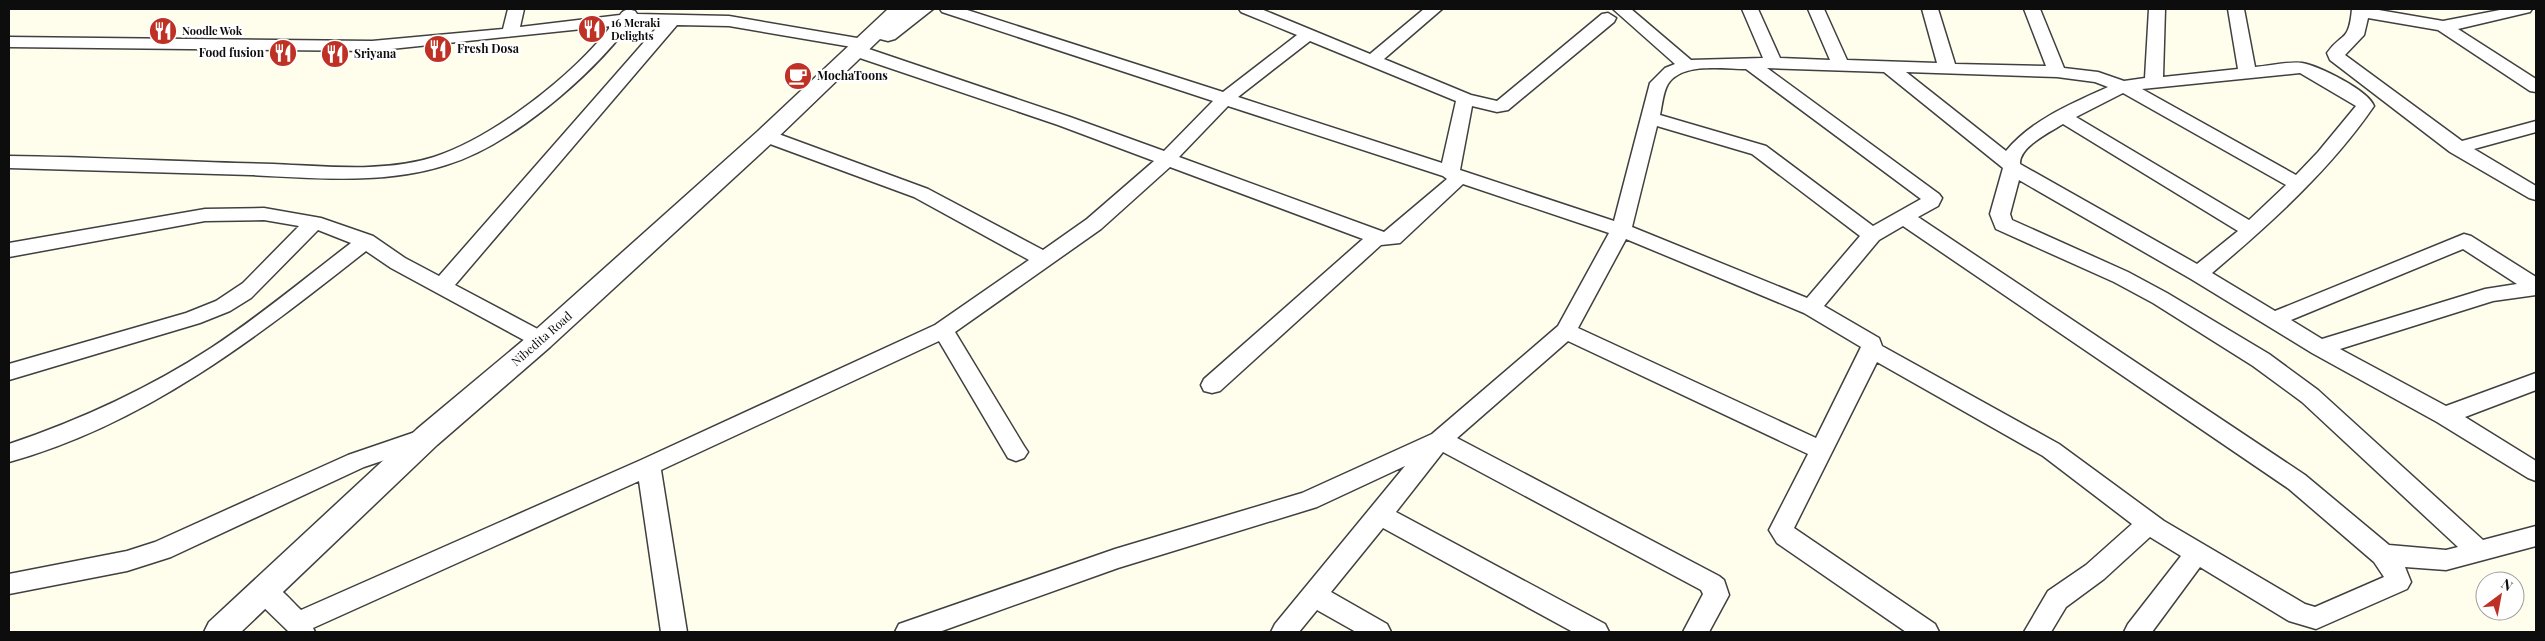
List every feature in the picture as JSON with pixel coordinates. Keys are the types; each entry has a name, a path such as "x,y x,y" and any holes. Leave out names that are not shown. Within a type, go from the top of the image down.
{"street":[{"path":"510,33 516,9"},
{"name":"Nibedita Road","path":"220,632 262,590 427,437 541,340 766,136 899,9"},
{"name":"Nibedita Road","path":"860,48 891,34 923,9"},
{"path":"948,9 1621,230 1811,308 1871,343 1872,350 1782,526 1783,534 1926,632"},
{"path":"1247,9 1465,99 1493,107 1502,106 1614,13 1687,64"},
{"path":"1373,60 1434,9"},
{"path":"1750,9 1774,63"},
{"path":"1816,9 1841,66"},
{"path":"1930,9 1948,70"},
{"path":"2032,9 2057,72"},
{"path":"2154,84 2157,9"},
{"path":"2236,9 2248,74"},
{"path":"2524,9 2477,21 2443,26 2369,13 2360,9 2355,37 2335,54 2457,148 2495,172 2536,194"},
{"path":"9,162 358,173 403,170 441,161 472,149 537,105 596,53 629,14"},
{"path":"9,42 372,46 510,33 629,14 673,19 729,21 860,48 1168,158 1376,238 1387,240 1393,238 1455,175 1465,99"},
{"path":"441,287 673,19"},
{"path":"2443,26 2536,87"},
{"path":"262,590 300,628 943,330 1094,224 1168,158 1226,99 1309,34"},
{"path":"1749,63 1932,198 1931,202 1872,235 1811,308"},
{"path":"1284,632 1440,440 1566,331 1621,230 1659,83 1671,72 1687,64 1774,63 2057,72 2098,78 2123,86 2298,184"},
{"path":"1890,68 2011,166 2198,274 2320,348 2445,416 2536,472"},
{"path":"2198,274 2251,230 2325,156 2365,106 2363,101 2319,76 2300,68 2123,86 2062,116 2013,151 2000,214 2003,224 2135,284 2275,370 2310,396 2479,551"},
{"path":"2515,73 2536,69"},
{"path":"2319,76 2360,74"},
{"path":"2062,116 2251,230"},
{"path":"1651,118 1759,150 1872,235"},
{"path":"2457,148 2536,126"},
{"path":"766,136 921,193 1044,260"},
{"path":"9,250 205,215 264,214 314,223 366,241 398,263 541,340"},
{"path":"1872,350 2073,464 2149,524 2298,613 2304,625 2398,582 2397,575 2383,555 2297,482 1904,217"},
{"path":"9,372 193,318 230,303 250,288 314,223"},
{"path":"1212,385 1376,238"},
{"path":"9,453 94,422 174,379 245,335 366,241"},
{"path":"2272,320 2464,241 2536,287"},
{"path":"2320,348 2492,294 2536,287"},
{"path":"943,330 1016,452"},
{"path":"1566,331 1821,450"},
{"path":"2445,416 2536,381"},
{"path":"9,584 127,562 154,553 356,461 427,437"},
{"path":"908,632 1115,559 1309,500 1440,440"},
{"path":"1440,440 1710,583 1715,587 1716,595 1696,632"},
{"path":"649,466 674,632"},
{"path":"1380,515 1596,632"},
{"path":"2036,632 2058,599 2095,572 2149,524"},
{"path":"2383,555 2446,560 2536,536"},
{"path":"2137,632 2197,553"},
{"path":"1314,594 1378,632"}],"place":[{"name":"16 Meraki Delights","path":"592,29"},
{"name":"Noodle Wok","path":"163,31"},
{"name":"Fresh Dosa","path":"438,49"},
{"name":"Food fusion","path":"283,53"},
{"name":"Sriyana","path":"335,54"},
{"name":"MochaToons","path":"798,76"}]}
